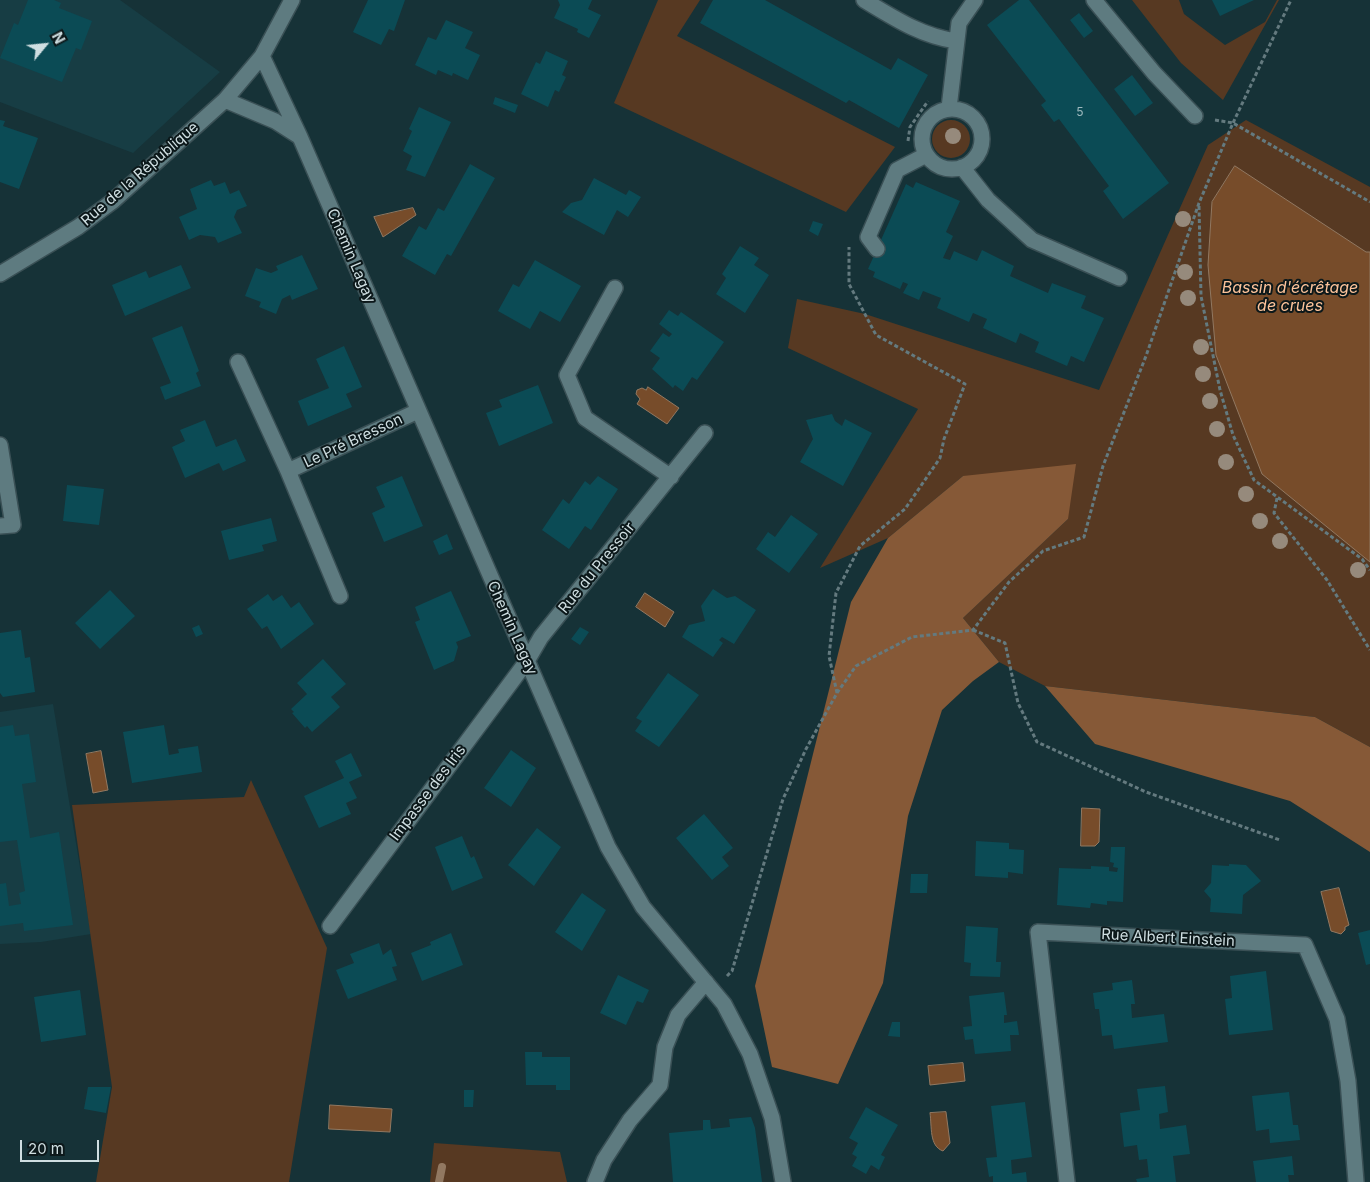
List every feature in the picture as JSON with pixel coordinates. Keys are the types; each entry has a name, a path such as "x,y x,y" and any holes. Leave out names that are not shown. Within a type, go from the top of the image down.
{"street":[{"name":"Rue de la République","path":"0,274 78,227 112,201 225,100 262,56 292,0"},
{"path":"864,0 915,30 938,39 956,41"},
{"path":"949,108 959,23 975,0"},
{"path":"1094,0 1154,73 1196,116"},
{"name":"Chemin Lagay","path":"262,56 300,137 608,847 643,907 724,1004 750,1054 772,1118 784,1182"},
{"path":"225,100 275,121 300,137"},
{"path":"949,108 968,113 980,127 982,146 971,162 962,167 942,168 926,155 922,141 924,126 930,117 949,108"},
{"path":"877,249 868,237 897,170 913,164 926,155"},
{"path":"962,167 988,200 1032,240 1119,278"},
{"path":"615,288 567,375 585,418 671,477"},
{"name":"Le Pré Bresson","path":"238,362 288,471 340,596"},
{"name":"Le Pré Bresson","path":"288,471 418,411"},
{"name":"Rue du Pressoir","path":"528,662 541,637 704,434"},
{"path":"0,445 13,524 0,526"},
{"name":"Impasse des Iris","path":"330,926 528,662"},
{"name":"Rue Albert Einstein","path":"1068,1182 1038,932 1306,945 1337,1019 1348,1081 1356,1182"},
{"path":"595,1182 604,1160 630,1120 660,1085 665,1047 678,1015 706,982"}],"path":[{"path":"973,630 1009,582 1043,551 1084,537 1103,466 1146,356 1199,203 1232,123 1291,0"},
{"path":"913,164 907,145 910,127 930,99"},
{"path":"1196,116 1232,123 1370,202"},
{"path":"1199,203 1201,296 1232,435 1254,480 1362,559 1370,570"},
{"path":"837,694 829,656 836,593 860,546 905,509 940,458 944,439 965,384 876,335 849,284 849,248 858,224 874,222"},
{"path":"1278,498 1274,513 1327,580 1370,650"},
{"path":"724,1004 722,981 732,971 783,799 806,749 837,694 856,666 912,637 973,630 1005,643 1018,703 1037,742 1146,792 1280,840"}],"shaded area":[{"path":"0,0 120,0 220,72 133,153 0,102"},
{"path":"658,0 700,0 677,36 895,147 846,212 614,103"},
{"path":"1132,0 1179,0 1184,14 1225,45 1265,22 1277,0 1279,0 1223,100 1181,63"},
{"path":"951,120 964,126 970,139 964,152 951,158 938,152 932,139 938,126"},
{"path":"1246,120 1370,187 1370,747 1315,717 1045,686 999,662 963,618 1068,519 963,476 888,538 820,568 918,409 788,348 797,299 865,314 1099,390 1208,145"},
{"path":"1076,464 1068,519 963,618 999,662 973,681 942,710 908,816 883,983 838,1084 772,1067 755,986 851,602 888,538 963,476"},
{"path":"1045,686 1315,717 1370,747 1370,852 1290,801 1095,744"},
{"path":"53,704 91,934 41,942 0,944 0,712"},
{"path":"251,780 327,948 289,1182 96,1182 112,1087 72,805 244,797"},
{"path":"434,1143 560,1152 567,1182 430,1182"}],"water":[{"name":"Bassin d'écrêtage de crues","path":"1235,166 1366,252 1370,252 1370,562 1262,474 1216,355 1208,265 1212,202"},
{"path":"413,208 416,215 383,237 374,217"},
{"path":"648,387 679,408 667,424 637,404 640,399 636,394 637,390 642,388 646,390"},
{"path":"645,593 674,612 665,627 636,607"},
{"path":"101,751 108,790 93,793 86,754"},
{"path":"1082,808 1100,809 1099,842 1095,846 1081,846"},
{"path":"1339,888 1349,925 1345,927 1341,934 1331,931 1321,892"},
{"path":"963,1063 965,1081 930,1085 928,1066"},
{"path":"330,1105 392,1109 390,1132 329,1129"},
{"path":"946,1112 950,1143 943,1151 935,1145 933,1140 930,1113"}],"building":[{"path":"28,0 54,0 61,3 59,8 92,21 81,50 76,48 62,82 0,58 14,23 18,25"},
{"path":"368,0 405,0 394,31 389,29 381,45 353,32"},
{"path":"558,0 592,0 588,9 601,15 589,38 577,32 578,29 554,18 560,5"},
{"path":"713,0 765,0 891,70 898,58 928,75 899,128 849,100 846,103 700,23"},
{"path":"1019,0 1029,0 1169,183 1123,219 1103,191 1109,186 1059,119 1054,122 1041,105 1046,101 987,25"},
{"path":"1212,0 1254,0 1220,16"},
{"path":"1079,13 1093,31 1084,38 1070,20"},
{"path":"446,20 473,32 465,48 480,55 468,80 453,73 452,76 438,70 436,75 415,65 428,37 436,40"},
{"path":"546,51 568,61 562,75 566,77 559,92 555,90 548,107 521,94 536,62 540,64"},
{"path":"1132,75 1153,103 1135,116 1114,89"},
{"path":"495,97 518,105 515,113 493,104"},
{"path":"419,107 451,122 425,177 406,170 412,156 403,151 412,131 409,129"},
{"path":"0,120 5,121 3,126 38,138 19,189 0,182"},
{"path":"470,164 495,178 451,256 447,254 435,275 402,256 419,226 426,230 438,208 444,211"},
{"path":"594,178 626,195 629,190 641,197 628,217 617,210 604,235 562,212 571,203 582,200"},
{"path":"211,180 214,186 225,182 230,194 239,190 247,206 237,210 234,217 242,233 218,243 215,237 200,235 189,240 179,217 197,209 190,189"},
{"path":"916,182 960,201 946,232 953,236 943,258 950,260 954,251 977,261 982,250 1014,266 1010,276 1048,293 1052,283 1086,296 1081,308 1104,318 1084,362 1071,356 1067,366 1035,352 1039,342 1020,333 1016,343 983,328 987,319 973,313 969,322 937,308 941,298 923,291 919,300 903,293 908,284 903,282 900,289 873,277 875,272 868,269 906,184 913,188"},
{"path":"813,221 823,224 818,236 809,231"},
{"path":"740,246 759,258 754,265 769,275 745,313 716,294 726,278 722,274"},
{"path":"302,255 318,289 292,300 290,295 282,299 276,314 259,307 261,302 245,296 256,268 271,273 278,270 276,266"},
{"path":"535,260 581,286 560,322 540,311 530,329 498,311 513,284 519,287"},
{"path":"181,265 191,288 125,316 112,285 146,271 149,278"},
{"path":"669,310 678,316 681,312 724,342 697,380 692,377 683,391 675,385 673,388 652,369 660,358 650,351 663,333 669,337 672,334 659,324"},
{"path":"182,326 199,371 196,373 201,386 165,400 160,387 171,383 152,338"},
{"path":"344,346 362,387 346,394 352,407 308,426 298,401 329,388 316,359"},
{"path":"538,385 553,423 499,446 486,413 502,407 499,400"},
{"path":"832,414 835,421 842,426 845,419 872,433 843,486 800,462 813,439 806,420"},
{"path":"205,420 216,447 236,439 246,461 223,471 219,463 185,478 172,447 185,441 180,430"},
{"path":"402,476 423,526 384,542 372,513 385,507 376,487"},
{"path":"598,476 618,489 591,530 585,526 569,549 542,530 563,499 569,504 585,481 590,485"},
{"path":"67,485 104,489 99,525 63,521"},
{"path":"791,515 818,534 789,573 756,549 768,532 775,537"},
{"path":"271,518 277,541 262,545 264,551 229,560 221,531"},
{"path":"447,534 453,549 439,555 433,541"},
{"path":"713,589 727,598 735,596 756,610 734,644 722,637 719,640 723,643 713,657 682,637 689,625 705,621 701,606"},
{"path":"110,590 135,616 100,649 75,623"},
{"path":"451,591 471,636 456,642 458,647 454,661 434,670 415,622 420,620 415,607"},
{"path":"268,594 273,601 282,595 291,608 299,602 314,624 281,649 267,626 262,629 247,609"},
{"path":"199,625 203,634 196,637 192,628"},
{"path":"580,627 589,632 580,645 571,639"},
{"path":"21,630 25,658 30,657 35,692 3,697 0,693 0,633"},
{"path":"323,659 346,684 331,697 340,707 312,732 307,726 305,728 292,713 294,712 291,709 307,694 297,683"},
{"path":"668,673 699,695 659,747 635,731 642,721 636,718"},
{"path":"13,725 15,736 29,734 36,782 22,784 30,838 59,832 73,925 24,931 23,923 0,926 0,884 6,883 9,906 21,904 19,893 25,891 17,840 0,842 0,727"},
{"path":"164,725 169,755 179,753 178,749 198,746 202,772 132,783 123,732"},
{"path":"511,750 536,768 511,807 484,788"},
{"path":"351,753 362,776 349,782 357,798 346,803 351,814 319,828 304,796 344,778 335,761"},
{"path":"704,814 733,848 722,857 729,866 712,880 676,838"},
{"path":"537,828 561,847 534,886 508,865"},
{"path":"462,836 471,858 474,856 483,878 452,891 435,847"},
{"path":"976,841 1009,843 1009,849 1024,850 1023,874 1008,872 1008,878 975,876"},
{"path":"1111,847 1125,847 1123,902 1107,901 1107,905 1091,903 1090,908 1057,905 1059,868 1091,869 1091,866 1109,867 1109,871 1117,872 1118,868 1113,867 1114,863 1110,862"},
{"path":"1229,864 1246,865 1261,881 1243,895 1242,914 1210,912 1211,899 1204,891 1211,883 1212,865 1229,866"},
{"path":"911,874 928,874 927,893 910,893"},
{"path":"582,893 606,910 582,951 555,932"},
{"path":"966,926 998,928 996,962 1001,962 1000,977 970,976 971,963 964,962"},
{"path":"1370,930 1370,964 1366,965 1358,933"},
{"path":"451,933 463,965 422,981 411,953 431,945 430,942"},
{"path":"379,943 383,955 391,949 397,966 392,967 397,980 348,999 336,970 354,963 350,954"},
{"path":"1266,971 1273,1030 1229,1035 1225,999 1232,998 1230,976"},
{"path":"618,975 649,990 643,1003 637,1001 626,1025 600,1013"},
{"path":"1132,980 1135,1004 1131,1004 1132,1018 1164,1014 1168,1042 1114,1049 1112,1035 1102,1036 1099,1009 1095,1009 1093,993 1113,990 1112,983"},
{"path":"80,990 86,1035 41,1042 34,997"},
{"path":"1004,992 1007,1015 1004,1015 1004,1023 1017,1021 1019,1035 1010,1035 1011,1051 975,1054 973,1039 965,1040 963,1027 972,1026 969,996"},
{"path":"892,1022 900,1022 900,1037 888,1036"},
{"path":"525,1052 542,1052 542,1057 570,1057 570,1090 556,1090 556,1085 526,1085"},
{"path":"1165,1086 1168,1112 1159,1114 1160,1129 1186,1125 1190,1154 1173,1156 1176,1182 1137,1182 1136,1179 1149,1177 1147,1159 1139,1160 1137,1145 1124,1147 1120,1113 1140,1110 1137,1089"},
{"path":"88,1087 111,1087 106,1113 84,1109"},
{"path":"464,1090 474,1090 473,1107 464,1107"},
{"path":"1289,1092 1293,1125 1298,1125 1300,1140 1270,1143 1269,1129 1256,1131 1252,1096"},
{"path":"1025,1102 1032,1157 1011,1160 1012,1174 1026,1172 1027,1182 993,1182 993,1176 989,1177 986,1158 997,1157 991,1106"},
{"path":"866,1107 898,1125 881,1155 885,1157 879,1170 871,1165 866,1174 852,1166 857,1157 852,1154 858,1143 849,1138"},
{"path":"751,1117 755,1128 762,1182 673,1182 669,1133 703,1130 703,1120 710,1120 711,1129 730,1127 729,1119"},
{"path":"1292,1156 1294,1175 1288,1175 1289,1182 1256,1182 1253,1161"}],"waterway":[{"path":"439,1182 442,1167"}]}
